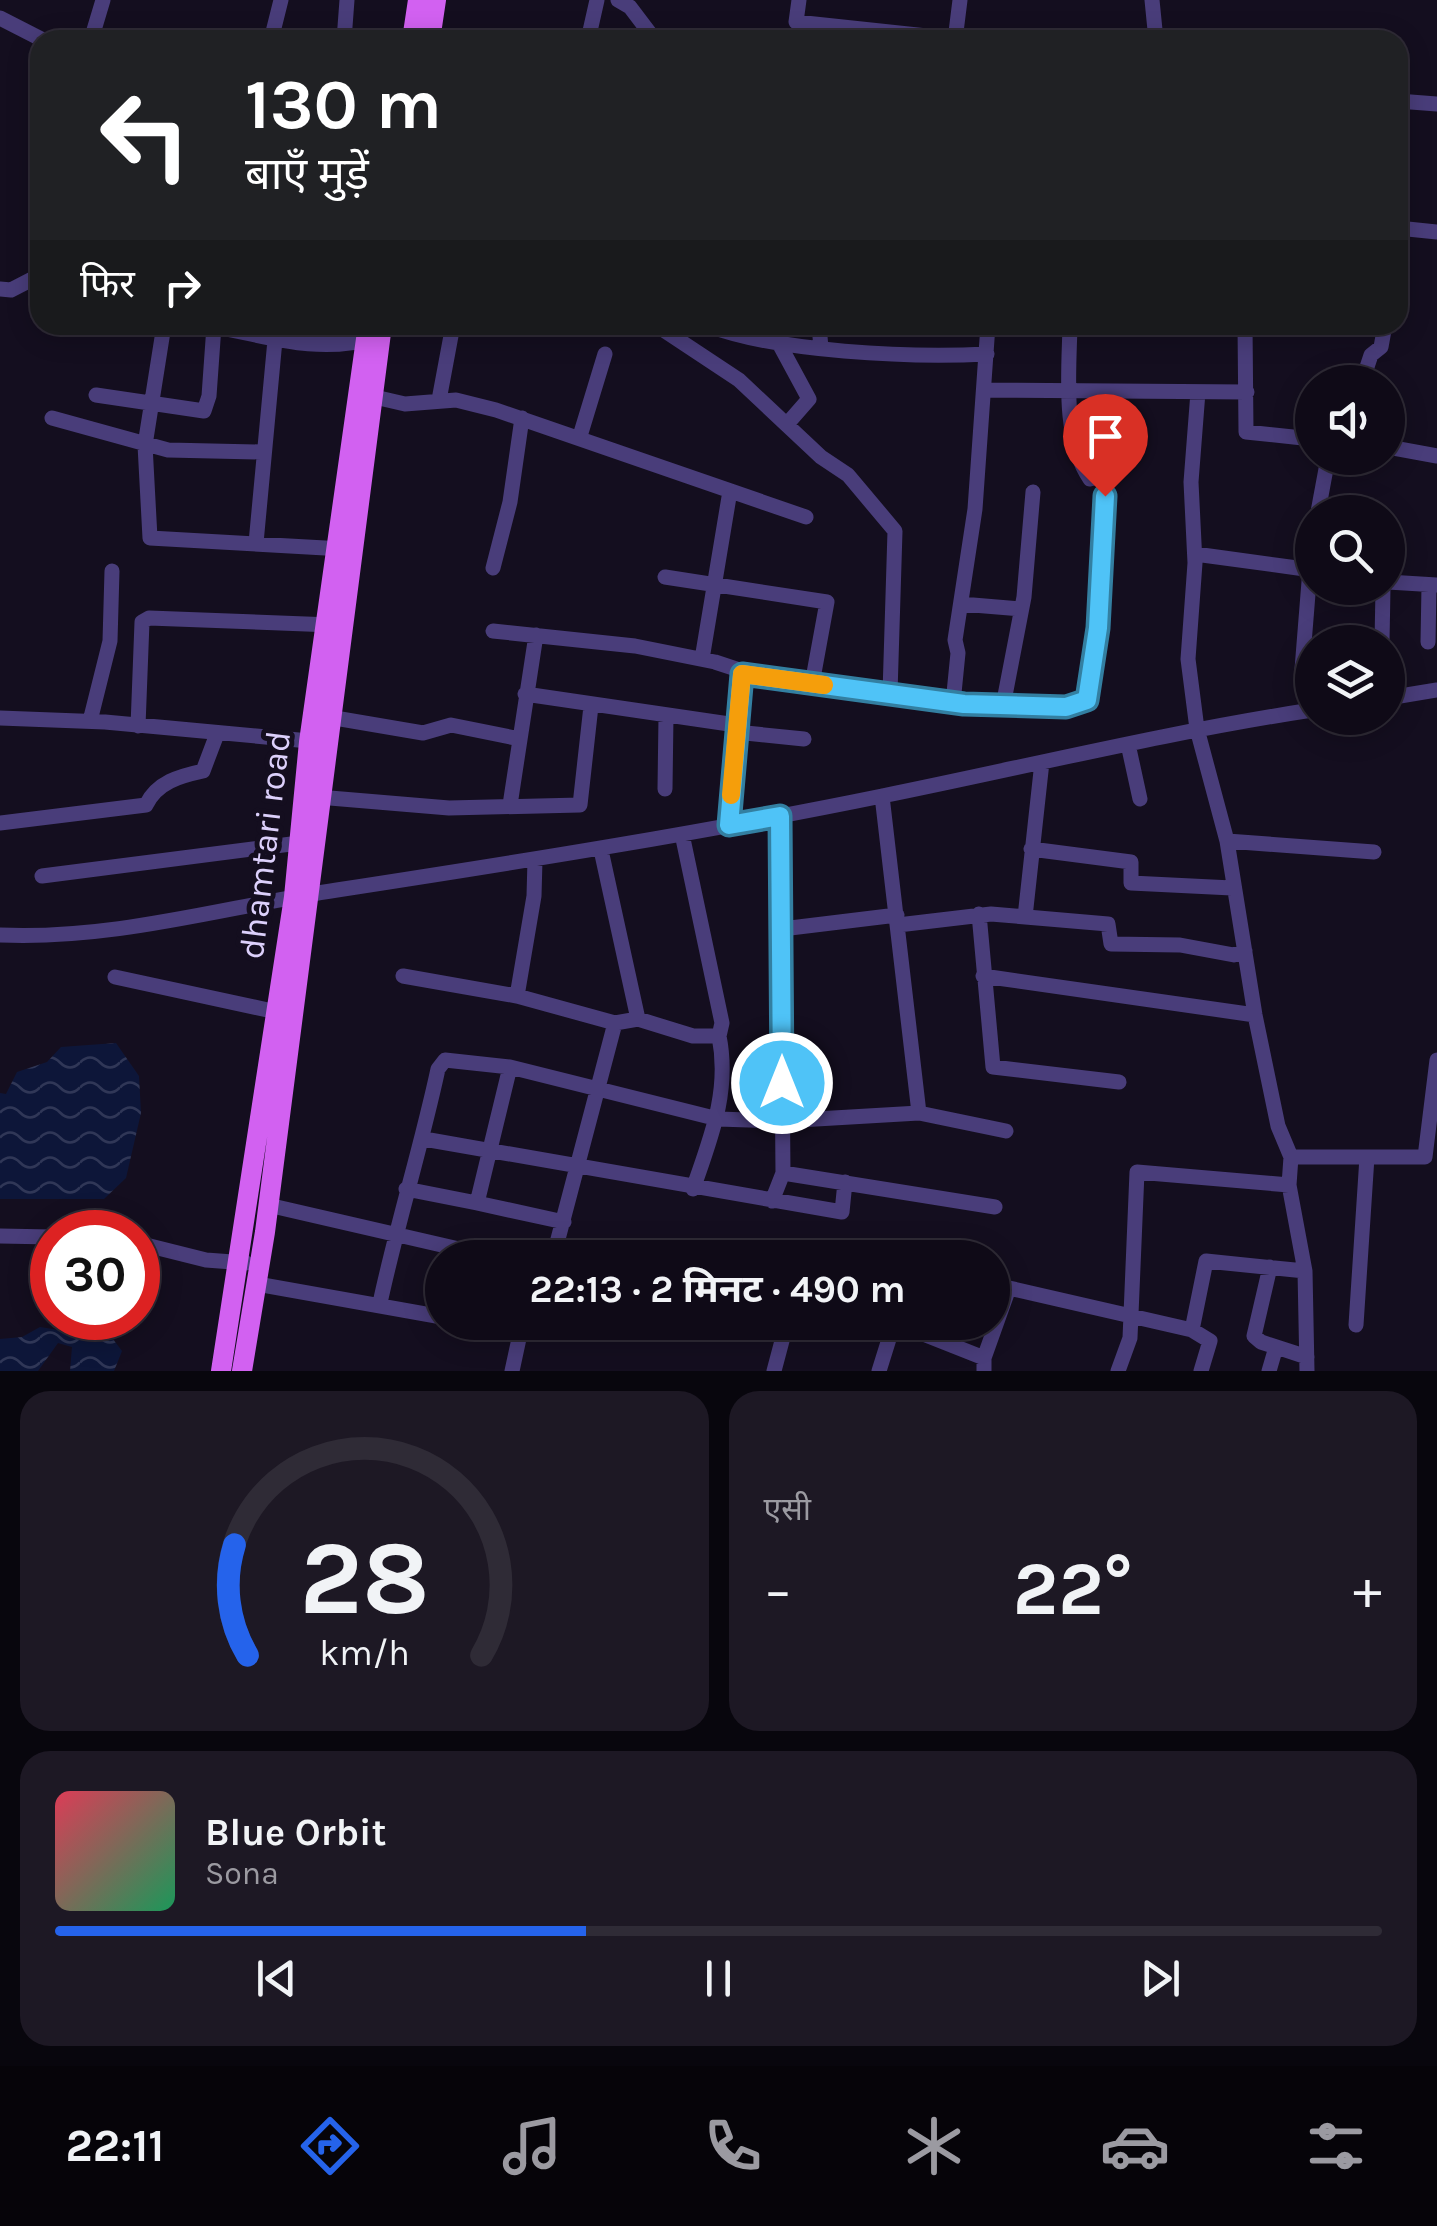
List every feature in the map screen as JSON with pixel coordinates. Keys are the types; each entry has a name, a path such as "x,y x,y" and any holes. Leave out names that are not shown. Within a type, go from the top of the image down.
{"main road":[{"path":"414,30 418,0"},
{"path":"432,30 436,0"},
{"path":"242,1371 252,1270 268,1205 302,896 318,797 317,742 329,717 333,625 374,335"},
{"name":"dhamtari road","path":"221,1371 252,1270 277,1012 302,896 299,842 333,625"}],"street":[{"path":"96,30 103,0"},
{"path":"274,30 281,0"},
{"path":"345,30 347,0"},
{"path":"590,30 597,0"},
{"path":"618,0 642,30"},
{"path":"799,0 796,22 867,30"},
{"path":"956,30 960,0"},
{"path":"1152,0 1155,30"},
{"path":"0,18 30,33"},
{"path":"1408,103 1437,104"},
{"path":"1408,229 1437,232"},
{"path":"0,289 11,290 30,280"},
{"path":"162,335 145,445 150,538 344,549"},
{"path":"96,395 204,411 210,396 210,335"},
{"path":"256,543 265,335"},
{"path":"270,335 328,346 364,335"},
{"path":"439,400 451,335"},
{"path":"671,335 740,380 822,457 848,475 895,531 890,694"},
{"path":"774,335 809,399 788,423"},
{"path":"781,335 821,348 987,354"},
{"path":"820,335 821,348"},
{"path":"952,702 968,537 975,509 988,335"},
{"path":"493,631 566,636 702,660 742,674 952,702 1066,707 1087,700 1101,598 1104,476 1090,479 1080,466 1072,432 1070,335"},
{"path":"1245,335 1246,432 1295,437"},
{"path":"1368,365 1371,355 1381,347 1383,335"},
{"path":"580,436 605,354"},
{"path":"984,390 1247,392"},
{"path":"1198,392 1191,482 1195,554 1188,658 1197,729 1227,841 1255,1015 1278,1126 1291,1158 1289,1185 1305,1271 1307,1364 1254,1336 1270,1268"},
{"path":"366,395 405,404 439,400 522,418 806,518"},
{"path":"52,418 168,450 261,452"},
{"path":"492,568 510,502 522,418"},
{"path":"1405,450 1437,456"},
{"path":"702,660 730,491"},
{"path":"1003,706 1021,609 1034,492"},
{"path":"1195,554 1295,568"},
{"path":"90,721 110,642 112,571"},
{"path":"665,576 827,602 812,684"},
{"path":"1405,585 1433,586 1428,642"},
{"path":"962,604 1021,609"},
{"path":"138,726 142,622 149,618 333,625"},
{"path":"510,805 536,635"},
{"path":"729,825 742,674"},
{"path":"1405,695 1437,690"},
{"path":"525,694 804,739"},
{"path":"318,797 435,807 580,805 591,706"},
{"path":"0,935 52,937 110,932 302,896 601,850 1197,729 1295,713"},
{"path":"665,789 666,716"},
{"path":"329,717 422,734 451,725 520,739"},
{"path":"0,718 90,721 317,742"},
{"path":"0,824 146,805 152,794 174,778 202,770 217,734"},
{"path":"1128,744 1140,799"},
{"path":"1025,916 1042,762"},
{"path":"882,796 919,1114"},
{"path":"772,1201 782,1172 780,816"},
{"path":"682,834 722,1024 719,1036 724,1062 718,1119 692,1188"},
{"path":"1227,841 1374,852"},
{"path":"42,876 299,842"},
{"path":"1031,849 1131,862 1131,883 1232,888"},
{"path":"601,850 638,1019"},
{"path":"517,996 534,896 534,860"},
{"path":"782,930 979,914 1025,916 1108,924 1112,944 1180,945 1234,955 1245,951"},
{"path":"979,914 993,1067 1119,1082"},
{"path":"115,976 277,1012"},
{"path":"403,976 517,996 615,1023 638,1019 693,1036 719,1036"},
{"path":"983,976 1255,1015"},
{"path":"558,1240 615,1023"},
{"path":"380,1303 406,1189 424,1139 438,1069 445,1060 510,1068 718,1119 782,1121 919,1114 1006,1131"},
{"path":"1291,1158 1425,1157 1437,1060"},
{"path":"477,1203 510,1068"},
{"path":"424,1139 576,1162 692,1188 842,1212 845,1182"},
{"path":"1356,1325 1366,1157"},
{"path":"782,1172 994,1208"},
{"path":"1118,1371 1130,1338 1137,1172 1289,1185"},
{"path":"406,1189 564,1222"},
{"path":"268,1205 425,1241"},
{"path":"0,1236 30,1237"},
{"path":"160,1249 425,1313"},
{"path":"1192,1330 1206,1261 1305,1271"},
{"path":"930,1340 984,1365 1009,1288 1192,1330 1210,1341 1200,1371"},
{"path":"512,1371 519,1340"},
{"path":"774,1371 782,1340"},
{"path":"878,1371 888,1340"},
{"path":"1269,1371 1276,1347"}],"water":[{"path":"116,1043 139,1076 141,1113 126,1178 104,1199 0,1199 0,1093 6,1094 17,1072 47,1062 61,1047"},
{"path":"30,1333 30,1340 114,1340 122,1351 114,1371 70,1371 72,1347 58,1343 38,1371 0,1371 0,1339"}],"slow traffic":[{"path":"731,795 742,674 824,685"}],"route":[{"path":"782,1083 780,816 729,825 742,674 964,704 1066,707 1087,700 1098,628 1105,496"}]}
